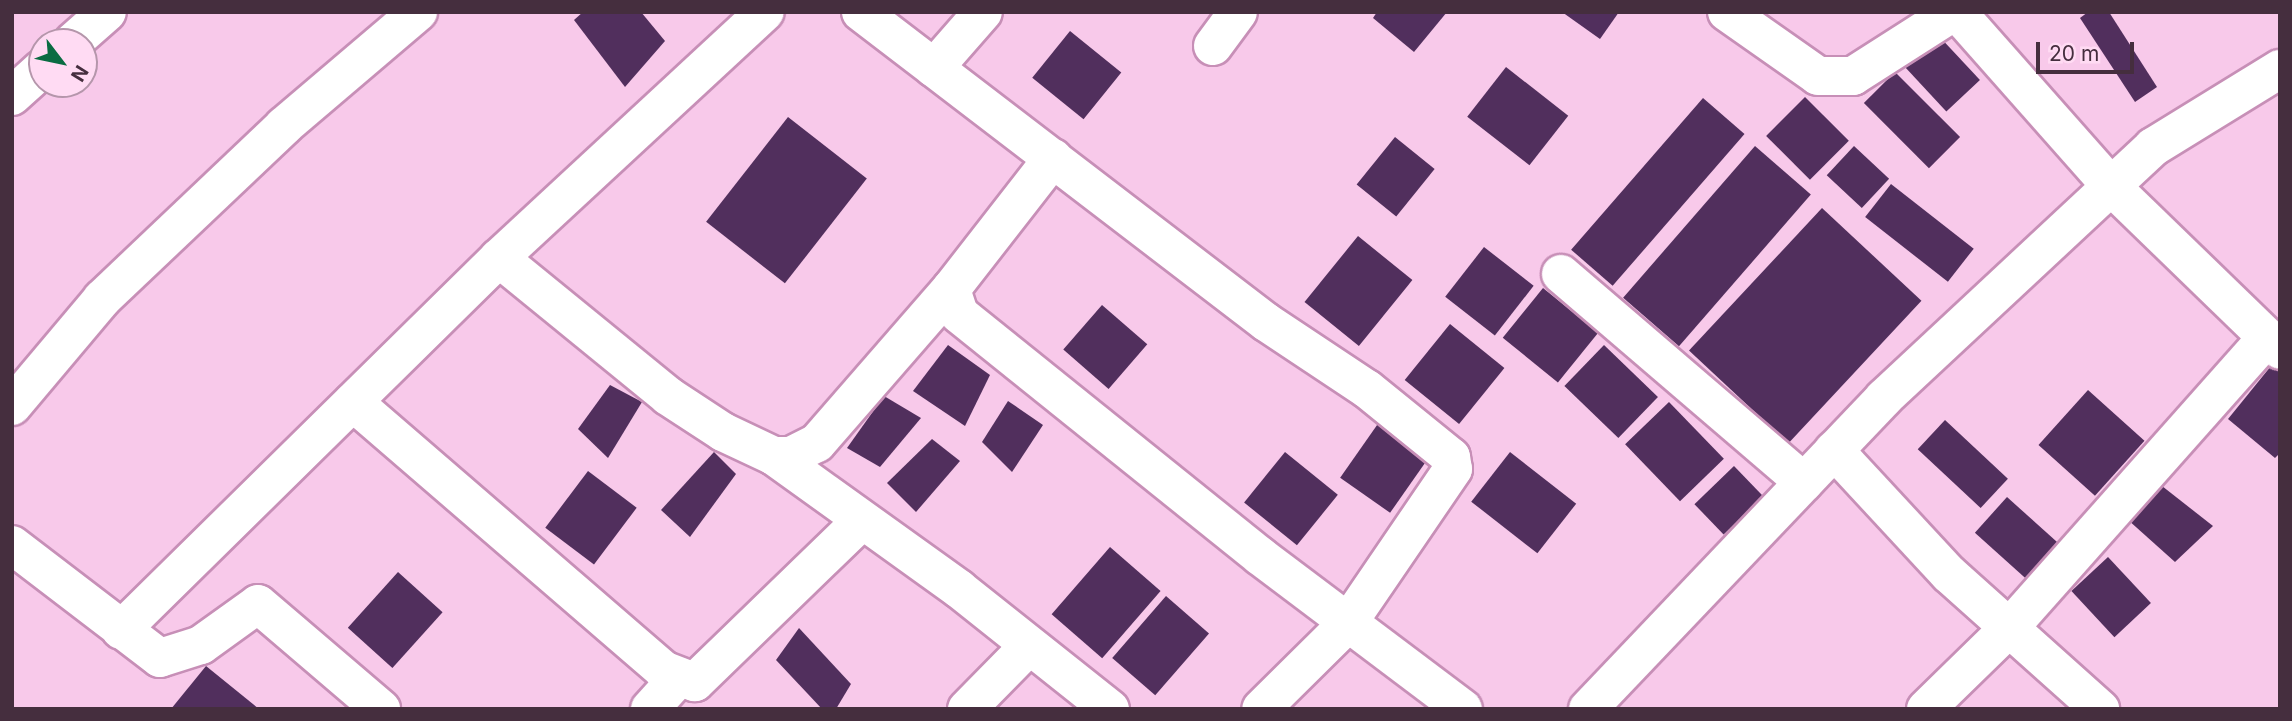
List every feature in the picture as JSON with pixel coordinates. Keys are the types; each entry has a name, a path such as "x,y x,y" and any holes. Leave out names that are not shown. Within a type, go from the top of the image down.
{"street":[{"path":"89,28 107,12"},
{"path":"12,406 102,299 284,126 418,12"},
{"path":"121,631 499,258 765,12"},
{"path":"861,12 1266,322 1367,389 1451,457 1453,469 1348,623 1261,709"},
{"path":"934,68 983,12"},
{"path":"1213,46 1238,12"},
{"path":"1727,12 1818,76 1853,76 1955,12 2111,186 2273,345 2011,626 1926,709"},
{"path":"1588,709 1834,450 2153,147 2280,69"},
{"path":"12,96 28,82"},
{"path":"774,456 792,456 817,443 951,289 1053,158"},
{"path":"499,258 668,396 723,432 774,456 1030,646 1110,709"},
{"path":"1561,274 1804,482"},
{"path":"951,289 959,314 1006,356 1348,623 1463,709"},
{"path":"353,402 663,670 695,682 707,675 861,521"},
{"path":"1834,450 1949,574 2011,626 2100,709"},
{"path":"12,545 121,631 160,658 201,645 258,604 380,709"},
{"path":"967,709 1030,646"},
{"path":"650,709 679,677"}],"building":[{"path":"583,12 641,12 665,41 625,87 574,20"},
{"path":"1377,12 1447,12 1414,52 1373,18"},
{"path":"1562,12 1619,12 1600,39"},
{"path":"2088,12 2109,12 2157,87 2135,102 2080,18"},
{"path":"1070,31 1121,73 1084,119 1032,78"},
{"path":"1937,34 1980,80 1946,111 1903,65"},
{"path":"1506,67 1568,116 1529,165 1467,117"},
{"path":"1895,72 1960,137 1929,168 1864,103"},
{"path":"1805,97 1849,141 1810,180 1766,136"},
{"path":"1703,98 1745,134 1613,286 1571,250"},
{"path":"788,117 867,179 785,283 706,222"},
{"path":"1395,137 1435,169 1396,217 1357,184"},
{"path":"1755,146 1811,195 1679,346 1623,298"},
{"path":"1854,146 1889,179 1862,208 1827,175"},
{"path":"1891,184 1974,249 1948,282 1865,217"},
{"path":"1822,208 1921,301 1788,443 1689,351"},
{"path":"1358,236 1412,280 1359,346 1305,302"},
{"path":"1484,247 1534,286 1495,335 1445,297"},
{"path":"1543,288 1598,333 1558,382 1503,338"},
{"path":"1102,305 1147,344 1109,389 1063,350"},
{"path":"1450,324 1504,368 1459,424 1405,380"},
{"path":"948,345 990,375 965,426 913,391"},
{"path":"1604,345 1658,397 1618,438 1564,386"},
{"path":"2271,366 2280,373 2280,453 2275,458 2228,419"},
{"path":"610,385 642,402 608,458 578,429"},
{"path":"2088,390 2144,441 2095,496 2038,445"},
{"path":"884,396 921,418 880,467 847,448"},
{"path":"1008,401 1043,425 1012,472 982,442"},
{"path":"1669,402 1724,459 1680,501 1625,444"},
{"path":"1382,418 1432,453 1390,513 1340,478"},
{"path":"1945,420 2008,479 1981,508 1918,449"},
{"path":"932,439 960,461 916,512 887,483"},
{"path":"714,452 736,474 690,537 661,510"},
{"path":"1285,452 1338,495 1297,545 1244,503"},
{"path":"1510,452 1576,504 1537,553 1471,502"},
{"path":"1734,466 1763,496 1724,534 1694,504"},
{"path":"588,471 637,508 594,564 545,528"},
{"path":"2162,486 2213,526 2175,562 2127,519"},
{"path":"2007,497 2061,546 2029,582 1975,533"},
{"path":"1110,547 1161,591 1102,658 1052,614"},
{"path":"2108,557 2151,603 2114,637 2071,591"},
{"path":"398,572 443,612 392,668 348,628"},
{"path":"1166,596 1209,633 1155,695 1112,658"},
{"path":"799,628 851,684 836,709 822,709 776,660"},
{"path":"206,666 259,709 171,709"}]}
